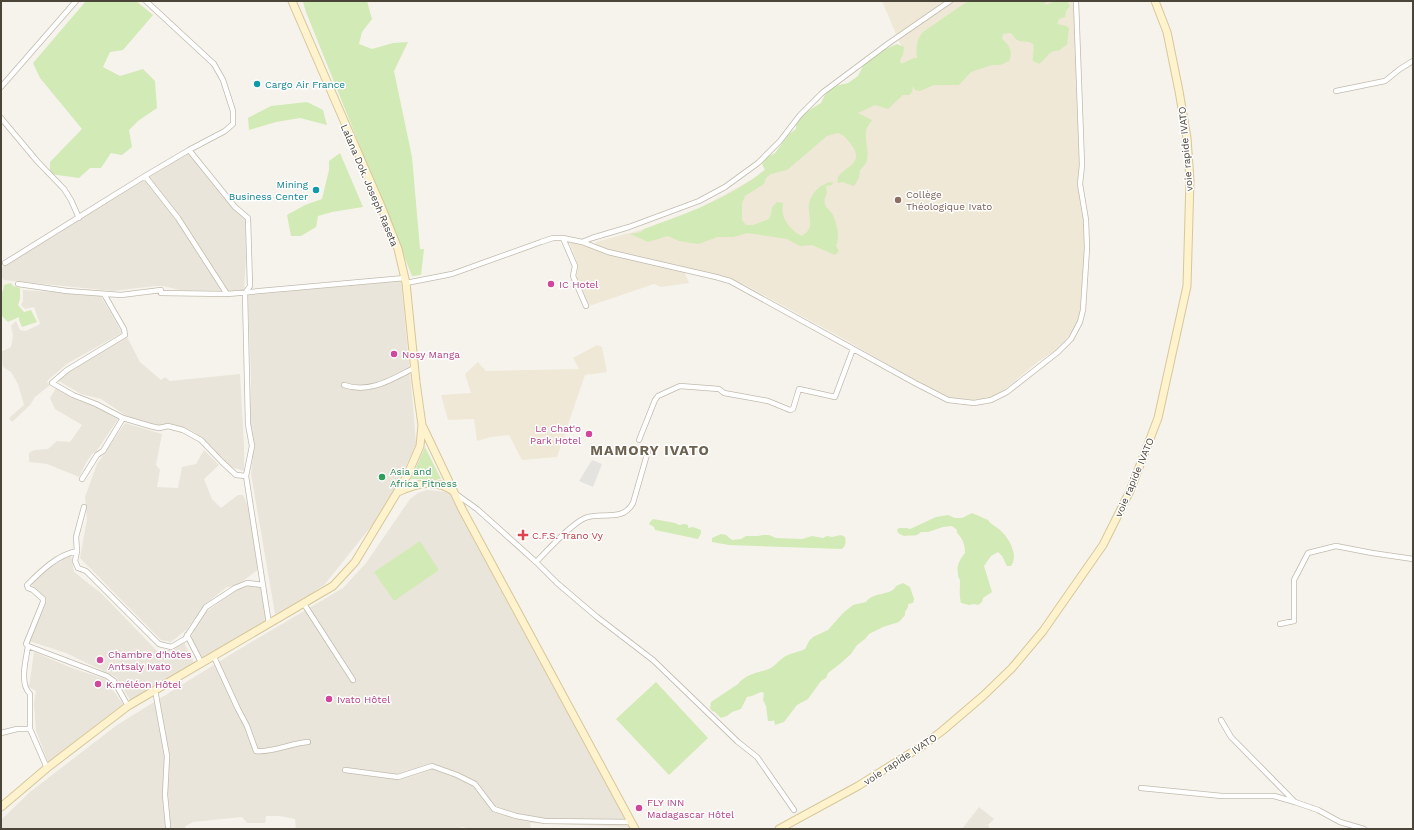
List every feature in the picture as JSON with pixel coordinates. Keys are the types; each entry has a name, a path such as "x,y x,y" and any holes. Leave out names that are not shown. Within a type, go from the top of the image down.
{"main road":[{"name":"Lalana Dok. Joseph Raseta","path":"292,1 381,206 398,249 406,280 414,368 422,425"},
{"name":"voie rapide IVATO","path":"779,829 858,786 922,746 983,696 1012,668 1043,631 1103,545 1130,491 1158,418 1187,286 1190,180 1186,138 1179,91 1166,32 1156,1"},
{"path":"1,807 47,768 128,706 333,586 355,562 407,476 420,446 422,425"},
{"path":"422,425 454,492 635,829"},
{"path":"398,492 413,486 427,483 442,485 454,492"}],"street":[{"path":"1,87 76,1"},
{"path":"5,263 188,150 225,131 233,124 233,111 223,80 214,64 146,1"},
{"path":"582,242 629,227 699,201 725,187 758,163 780,141 800,115 822,93 950,1"},
{"path":"18,284 67,291 121,295 161,290 161,293 227,294 406,280 452,274 553,238 563,238 582,242 608,252 730,281 948,400 974,403 991,400 1006,392 1058,352 1071,339 1080,322 1084,310 1087,248 1086,220 1080,184 1082,165 1076,1"},
{"path":"1336,90 1385,81 1413,61"},
{"path":"1,118 64,189 71,200 78,218"},
{"path":"188,150 235,207 248,218 250,286 245,292 248,424 252,446 246,476 269,624"},
{"path":"145,176 178,218 227,294"},
{"path":"563,238 575,266 573,276 586,306"},
{"path":"104,294 124,329 126,336 67,370 52,382 73,395 96,404 124,418 159,428 168,426 183,430 201,440 236,475 246,476"},
{"path":"639,440 658,396 680,386 719,389 724,393 768,401 790,410 793,409 799,388 835,397 853,349"},
{"path":"344,385 352,388 367,388 382,384 414,368"},
{"path":"82,479 96,455 103,451 124,418"},
{"path":"536,562 577,522 591,516 618,515 630,508 633,503 648,451"},
{"path":"454,492 476,509 536,562 557,583 597,617 653,660 738,742 757,757 794,810"},
{"path":"84,507 76,537 77,551 75,562 78,568 86,571 159,644 171,647 185,639 206,607 235,588 247,583 263,585"},
{"path":"1280,624 1294,621 1294,580 1308,553 1336,546 1413,559"},
{"path":"47,768 30,728 30,694 24,681 28,646 26,644 43,599 33,590 28,588 27,585 47,566 70,552 77,551"},
{"path":"304,604 353,680"},
{"path":"188,635 202,664"},
{"path":"28,646 107,676 114,681 128,706"},
{"path":"214,657 238,709 248,726 256,751 264,752 300,742 308,742"},
{"path":"155,690 167,756 166,795 168,826"},
{"path":"1221,720 1232,737 1296,802"},
{"path":"1,734 17,729 30,728"},
{"path":"345,770 398,777 432,766 457,775 475,784 494,809 516,816 545,822 631,822"},
{"path":"1141,788 1222,796 1274,796 1318,810 1340,822 1364,829"}],"shaded area":[{"name":"Collège Théologique Ivato","path":"882,1 1074,1 1080,171 1077,181 1084,220 1085,248 1082,310 1079,321 1069,336 1056,350 1039,361 1004,390 991,398 975,400 950,398 745,285 717,275 689,269 685,273 689,283 661,287 654,284 589,306 577,278 578,265 570,244 571,242 594,248 596,242 644,229 700,208 753,179 902,48"},
{"path":"189,153 233,209 245,218 246,256 244,291 180,290 163,286 155,286 113,291 4,280 1,276 1,268 62,231 79,218"},
{"path":"401,281 416,444 397,485 378,518 325,584 302,601 275,614 251,474 254,444 250,424 251,380 248,295"},
{"path":"23,290 100,295 122,333 68,363 49,379 47,382 50,385 35,397 30,405 12,422 9,418 24,405 18,384 11,372 3,367 1,352 11,347 13,336 11,326 16,321 20,330 26,331 40,324 34,307 25,309 21,305 23,301"},
{"path":"127,337 140,362 161,380 165,377 170,381 240,374 244,471 231,467 194,432 169,423 160,426 131,419 101,399 81,394 57,380 79,365"},
{"path":"597,345 602,347 607,372 585,375 557,457 522,460 509,435 491,437 477,441 474,419 448,420 441,395 471,393 465,374 478,362 486,371 579,369 573,358"},
{"path":"56,388 78,400 95,406 118,419 96,452 92,454 87,461 79,477 47,464 29,462 29,453 34,450 48,449 57,441 70,442 82,425 55,409 50,398"},
{"path":"125,423 162,434 156,465 160,470 157,487 178,488 182,467 196,464 204,450 219,465 204,479 212,499 221,508 238,495 243,495 250,511 259,569 236,586 227,587 204,605 187,629 171,642 161,640 80,558 87,519 85,497 97,464"},
{"path":"592,460 602,464 593,487 579,481"},
{"path":"427,490 449,492 631,827 530,823 531,829 474,829 461,827 460,829 296,829 295,819 280,816 266,816 265,823 247,823 242,817 193,822 184,829 1,829 1,820 30,792 117,725 238,650 343,588 366,563 410,499 418,493"},
{"path":"71,555 74,572 102,594 158,652 168,650 184,642 194,663 130,700 116,677 66,653 29,641 46,603 44,596 31,584 44,571"},
{"path":"248,585 262,587 268,620 202,658 191,637 203,614 235,591"},
{"path":"34,652 72,668 105,679 123,704 48,762 36,731 34,703 36,691 29,687"},
{"path":"979,807 994,819 988,825 990,829 962,829"}],"green space":[{"path":"86,1 136,1 153,15 123,50 110,52 103,67 120,76 143,69 155,81 157,108 138,121 129,130 132,147 122,155 111,153 101,168 90,168 79,178 50,174 50,162 82,129 40,78 33,63"},
{"path":"367,1 372,19 362,32 359,44 372,49 393,43 408,42 394,71 412,157 420,249 424,249 421,275 412,276 306,12 303,2"},
{"path":"968,1 1046,1 1045,5 1056,1 1067,1 1070,6 1066,11 1065,17 1059,19 1057,24 1069,28 1067,44 1058,51 1050,53 1039,64 1033,61 1033,44 1017,40 1010,33 1003,34 1002,39 1009,46 1011,51 1009,61 1000,65 992,65 971,72 959,85 934,85 920,91 915,90 913,86 912,92 909,95 903,95 888,109 875,105 858,113 872,120 866,131 868,152 867,161 860,170 859,178 854,186 842,182 838,183 838,178 854,163 856,158 855,151 850,143 846,138 838,133 827,136 787,170 771,174 766,178 764,184 745,196 742,203 742,220 746,225 753,225 769,219 772,207 777,202 783,203 783,213 787,224 802,236 808,231 810,226 809,204 812,196 821,186 829,182 833,182 832,185 826,186 827,193 825,197 825,205 833,215 837,227 838,238 836,246 839,251 835,255 812,245 800,246 787,239 747,233 734,237 718,237 698,244 679,241 668,236 648,242 630,234 641,232 644,229 707,204 751,180 765,170 762,164 767,157 775,153 789,134 796,129 796,124 799,118 821,103 827,91 839,85 848,83 858,76 863,66 881,51 897,44 904,47 903,55 900,60 901,64 917,58 917,45 923,32"},
{"path":"307,102 323,110 327,125 300,118 276,122 249,130 248,118 271,106"},
{"path":"340,153 363,207 318,216 316,227 301,236 291,236 287,215 305,205 322,199 329,170 329,161"},
{"path":"11,283 13,286 20,288 20,299 18,305 24,312 31,310 37,322 22,327 19,317 8,322 1,315 1,292 3,291 4,285"},
{"path":"425,447 441,479 411,479"},
{"path":"972,513 988,520 1003,533 1010,542 1014,557 1011,566 1007,566 1002,556 998,552 991,556 984,566 992,592 983,598 982,602 978,605 961,603 958,565 965,553 965,550 957,530 952,526 943,527 928,532 921,532 915,535 904,536 898,533 897,530 899,528 910,529 936,517 948,515 955,518 962,518"},
{"path":"653,519 679,525 685,524 688,525 688,528 693,527 701,530 701,533 698,539 655,530 654,527 649,524"},
{"path":"721,534 726,535 732,540 741,539 746,536 763,535 769,535 776,538 802,539 812,536 823,538 827,536 832,537 841,535 845,537 846,542 842,549 729,545 712,542 712,538"},
{"path":"420,541 439,570 394,601 374,572"},
{"path":"903,583 910,587 914,599 913,603 908,604 905,615 899,622 883,627 869,634 857,645 851,654 828,673 826,678 821,681 808,699 797,705 784,722 775,725 774,720 768,721 766,706 763,700 764,693 761,692 747,697 741,709 721,718 710,708 711,702 738,684 744,678 769,669 786,656 805,649 813,637 828,630 843,613 853,605 866,602 874,596 891,591 896,586"},
{"path":"656,682 708,738 669,775 616,719"}],"place":[{"name":"Cargo Air France","path":"257,84"},
{"name":"Mining Business Center","path":"316,190"},
{"name":"Collège Théologique Ivato","path":"898,200"},
{"name":"IC Hotel","path":"551,284"},
{"name":"Nosy Manga","path":"394,354"},
{"name":"Le Chat'o Park Hotel","path":"589,434"},
{"name":"Asia and Africa Fitness","path":"382,477"},
{"name":"C.F.S. Trano Vy","path":"523,535"},
{"name":"Chambre d'hôtes Antsaly Ivato","path":"100,660"},
{"name":"K.méléon Hôtel","path":"98,684"},
{"name":"Ivato Hôtel","path":"329,699"},
{"name":"FLY INN Madagascar Hôtel","path":"639,808"}],"district":[{"name":"MAMORY IVATO","path":"650,450"}]}
